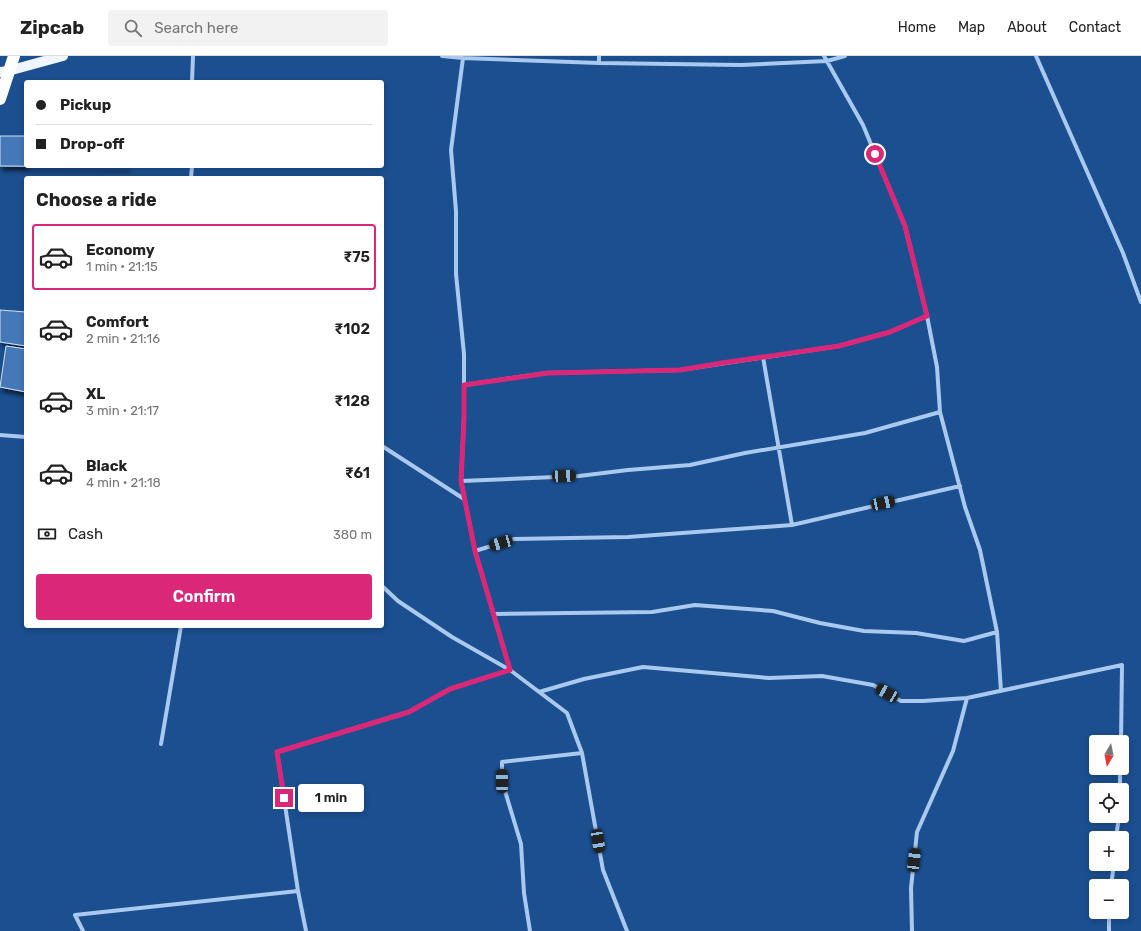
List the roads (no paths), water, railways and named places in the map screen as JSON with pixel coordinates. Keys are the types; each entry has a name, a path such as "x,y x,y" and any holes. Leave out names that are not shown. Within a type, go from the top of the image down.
{"highway":[{"path":"0,99 4,72 14,56"}],"main road":[{"path":"4,72 63,56"}],"street":[{"path":"192,80 193,56"},
{"path":"442,56 599,63 741,65 827,61 846,56"},
{"path":"599,56 599,63"},
{"path":"824,56 863,125 905,226 927,316 937,367 940,412 965,506 980,550 997,632 1001,691"},
{"path":"1036,56 1123,253 1141,302"},
{"path":"463,58 451,150 456,210 456,274 464,354 464,418 461,481 475,551 510,670"},
{"path":"464,385 548,373 680,370 839,346 890,332 927,316"},
{"path":"762,357 792,525"},
{"path":"461,481 578,476 690,465 779,446 865,433 940,412"},
{"path":"0,435 24,437"},
{"path":"384,447 464,499"},
{"path":"475,551 514,539 628,537 792,525 960,486"},
{"path":"384,588 398,601 452,637 510,670 566,713 582,754 603,870 627,931"},
{"path":"494,614 652,612 695,605 773,611 820,623 864,631 916,632 964,641 997,632"},
{"path":"161,744 181,628"},
{"path":"539,692 584,679 643,667 769,678 822,676 873,685 901,701 923,701 967,698 1122,665 1120,735"},
{"path":"306,931 298,891 277,752 409,712 450,689 510,670"},
{"path":"912,931 911,888 917,832 953,752 967,698"},
{"path":"530,931 524,893 521,844 502,781 502,762 582,754"},
{"path":"83,931 75,915 298,891"},
{"path":"1109,919 1109,931"}]}
